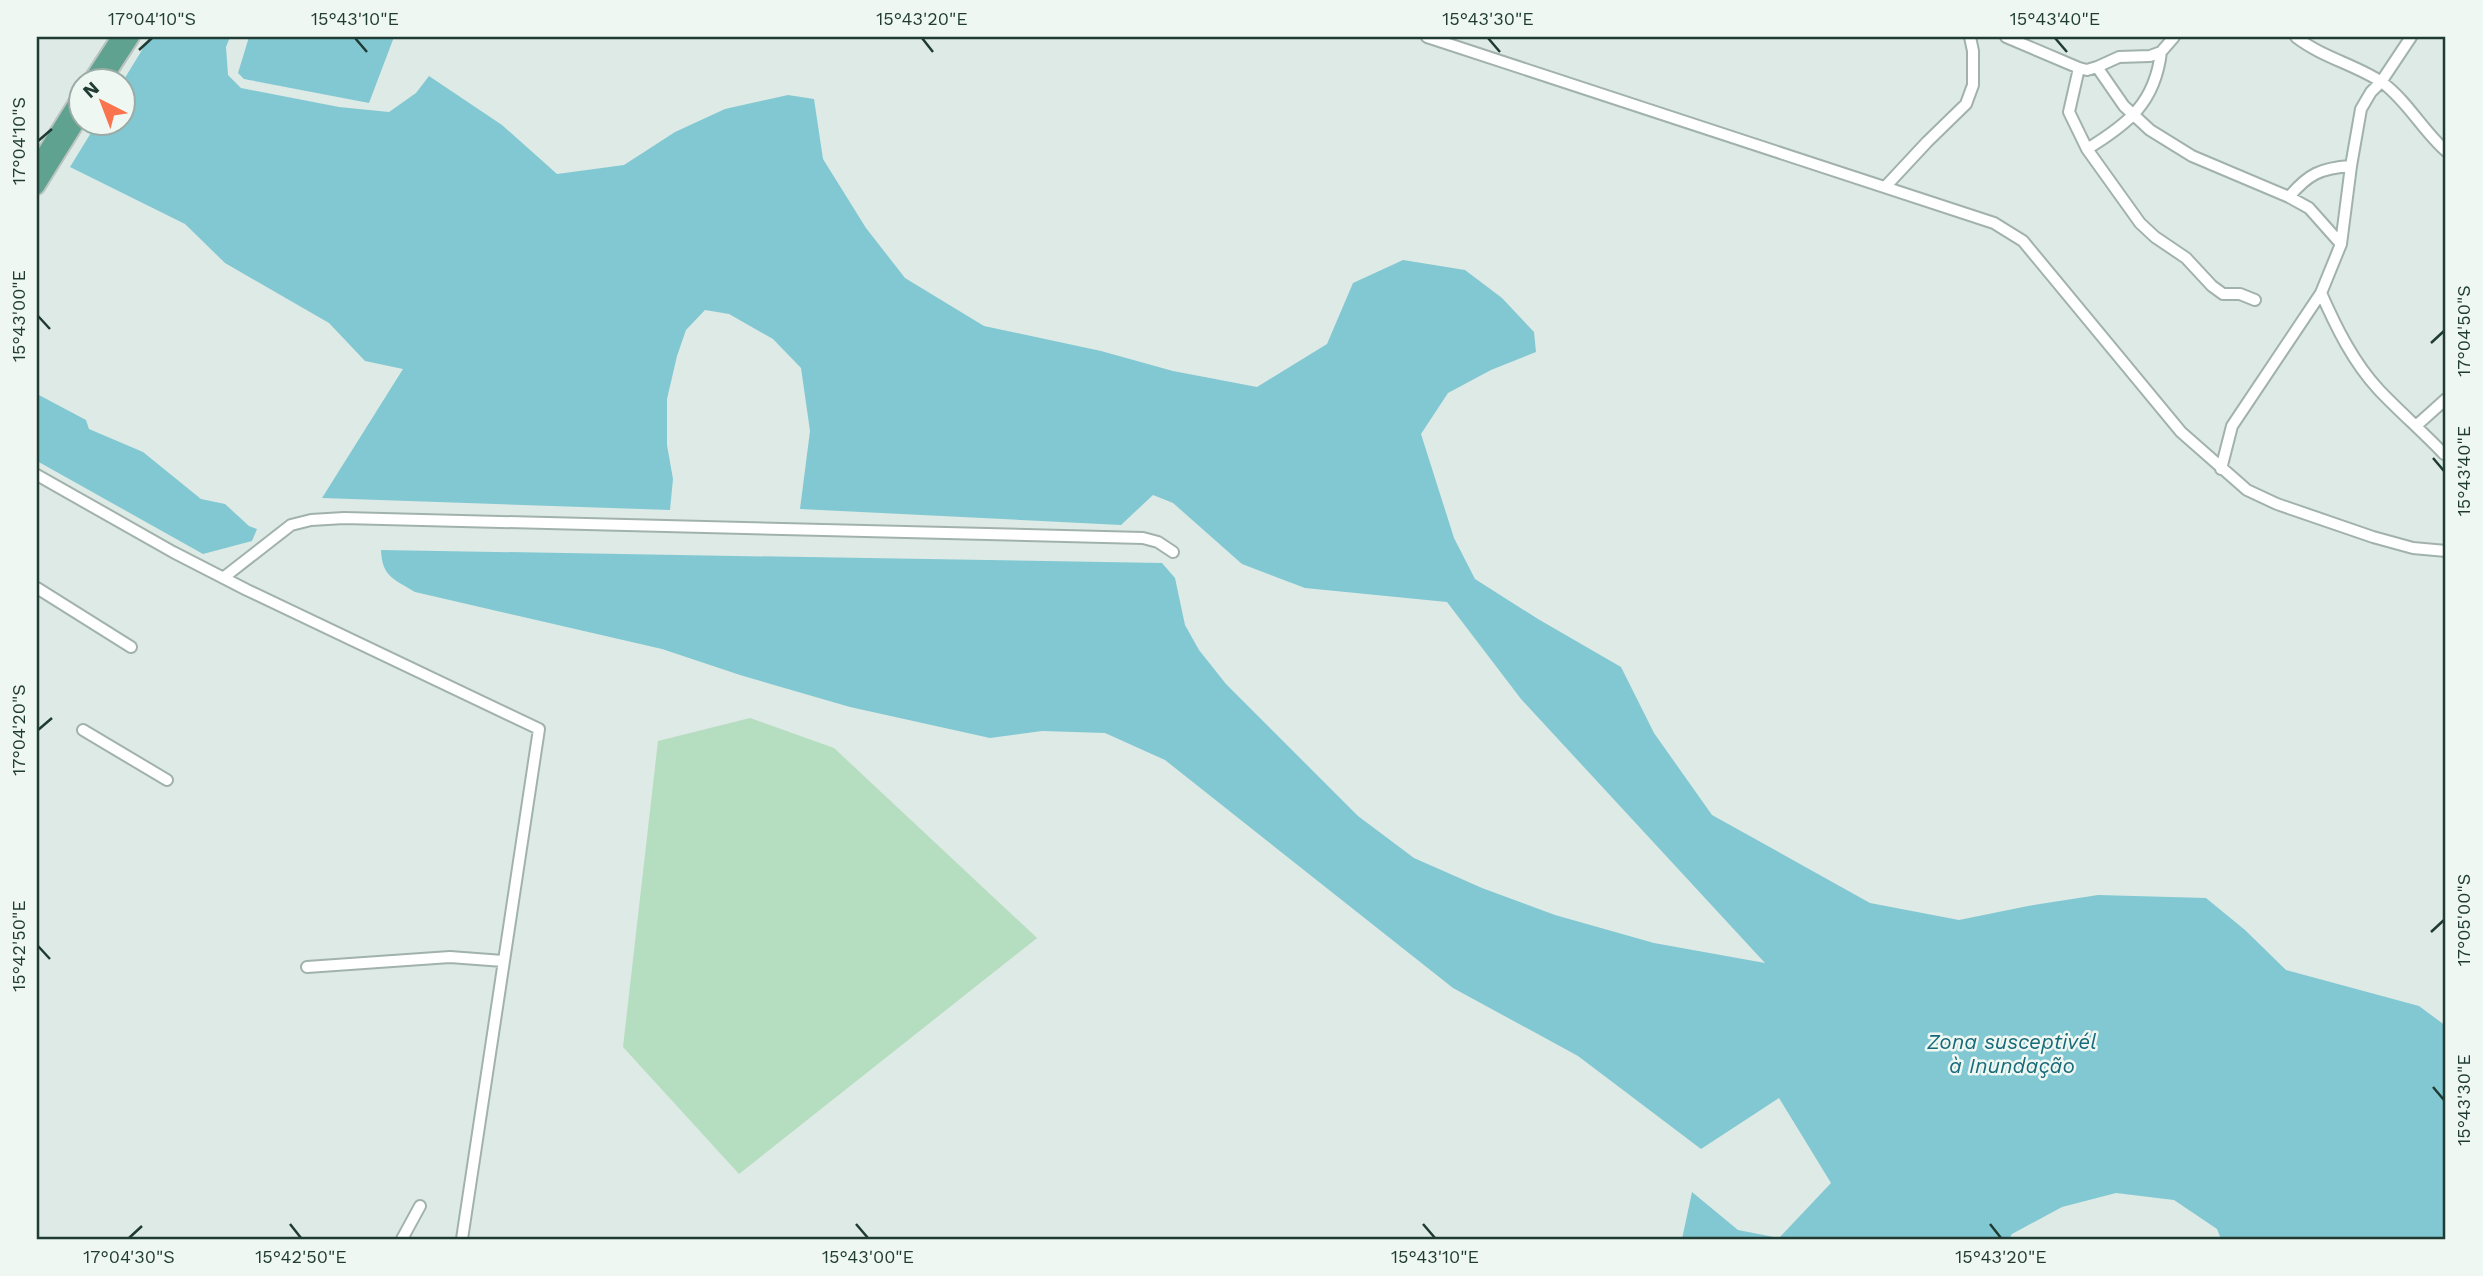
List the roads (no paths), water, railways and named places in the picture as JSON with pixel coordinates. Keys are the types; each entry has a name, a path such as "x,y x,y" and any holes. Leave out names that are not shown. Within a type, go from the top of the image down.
{"main road":[{"path":"100,66 118,37"},
{"path":"113,66 132,37"},
{"path":"37,165 66,118"},
{"path":"37,187 69,136"}],"street":[{"path":"1427,37 1994,223 2023,241 2180,432 2248,490 2277,504 2400,545 2446,551"},
{"path":"1886,186 1966,104 1973,85 1973,51 1970,37"},
{"path":"2006,37 2087,69 2119,57 2150,56 2161,52 2174,37"},
{"path":"2296,37 2331,59 2381,82 2400,98 2446,151"},
{"path":"2221,469 2232,426 2321,293 2341,244 2361,109 2411,37"},
{"path":"2087,149 2135,116 2159,69 2161,52"},
{"path":"2097,67 2124,106 2150,130 2192,156 2309,208 2341,244"},
{"path":"2079,68 2069,112 2087,149 2140,223 2186,258 2223,294 2241,294 2255,300"},
{"path":"2289,197 2302,181 2316,173 2329,167 2351,166"},
{"path":"2321,293 2337,329 2354,357 2378,388 2444,454"},
{"path":"2417,425 2446,399"},
{"path":"37,475 223,578 539,729 463,1239"},
{"path":"223,578 291,525 311,520 344,518 1143,538 1158,542 1173,552"},
{"path":"37,588 131,647"},
{"path":"83,730 167,780"},
{"path":"307,967 450,957 503,961"},
{"path":"402,1239 420,1206"}],"water":[{"name":"Zona susceptivél à Inundação","path":"150,37 230,37 226,47 228,75 241,88 339,107 389,112 416,93 429,76 502,125 557,174 624,165 675,132 725,109 788,95 814,99 823,159 866,228 905,278 984,326 1101,351 1173,371 1257,387 1327,344 1353,283 1403,260 1465,270 1502,298 1534,332 1536,352 1491,370 1448,393 1421,434 1454,538 1475,579 1621,667 1654,733 1712,815 1870,903 1959,920 2098,895 2206,898 2245,930 2286,970 2419,1006 2446,1026 2446,1239 2221,1239 2217,1229 2174,1200 2116,1193 2062,1207 2012,1234 2009,1239 1682,1239 1692,1192 1738,1230 1779,1238 1831,1183 1779,1098 1701,1149 1578,1056 1453,988 1165,760 1105,733 1042,731 990,738 850,707 662,649 415,592 387,572 381,550 1162,563 1175,578 1185,625 1199,650 1226,684 1358,816 1414,858 1482,888 1555,915 1654,943 1765,963 1521,699 1447,602 1305,588 1242,564 1173,503 1153,495 1121,525 800,509 810,431 801,368 773,339 729,314 705,310 686,330 667,399 667,445 673,479 670,510 322,498 403,369 365,361 329,323 225,263 185,224 70,167 89,136 136,136 136,66 132,66"},
{"path":"249,37 394,37 369,103 244,79 238,73"},
{"path":"37,394 86,420 89,429 143,452 201,499 225,504 249,526 257,529 252,541 203,554 37,461"}]}
